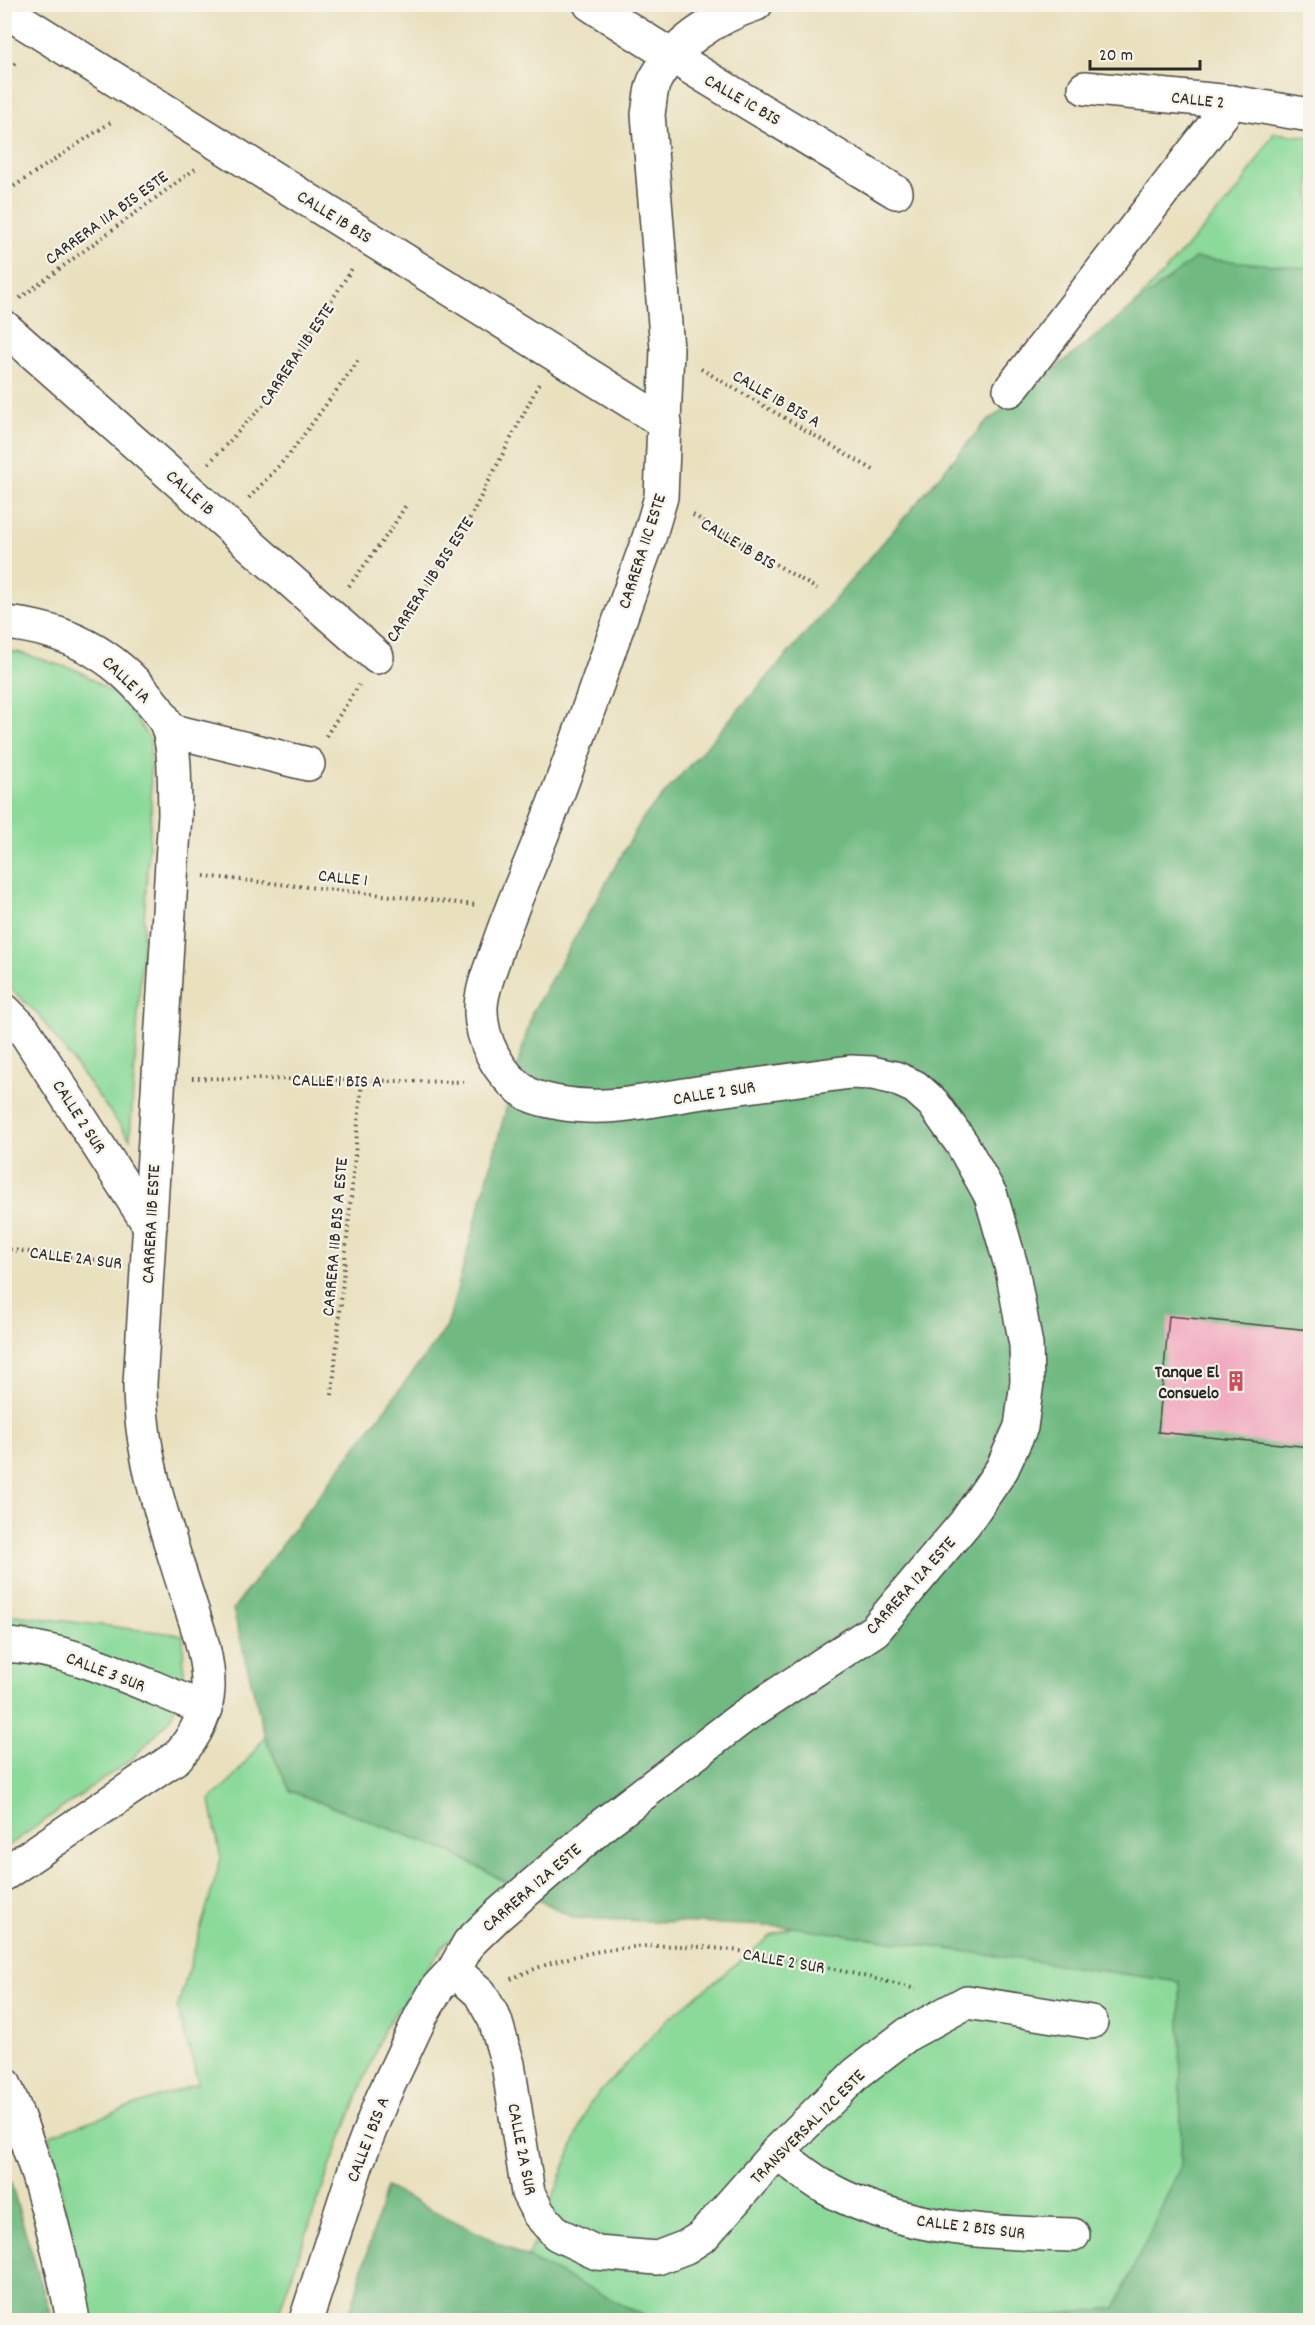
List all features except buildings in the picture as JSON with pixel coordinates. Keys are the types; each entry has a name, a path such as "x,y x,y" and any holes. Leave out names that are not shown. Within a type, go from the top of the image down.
{"street":[{"name":"CALLE 1C BIS","path":"590,4 670,57 771,114 896,192"},
{"name":"CARRERA 11C ESTE","path":"515,1082 500,1067 489,1049 483,1029 481,1008 484,987 511,908 549,815 649,537 661,496 666,350 648,114 653,84 670,57 702,30 756,4"},
{"name":"CALLE 1B BIS","path":"4,10 665,423"},
{"name":"CALLE 2","path":"1084,88 1232,102 1311,116"},
{"path":"1010,390 1232,102"},
{"name":"CALLE 1B","path":"9,314 186,488 377,657"},
{"name":"CALLE 1A","path":"4,624 51,630 76,639 99,652 139,686 169,730"},
{"path":"169,730 308,764"},
{"name":"CARRERA 11B ESTE","path":"169,730 175,814 140,1415 155,1494 204,1649 207,1669 206,1709"},
{"name":"CALLE 2 SUR","path":"4,1010 24,1030 150,1226"},
{"name":"CALLE 2 SUR","path":"515,1082 528,1094 547,1101 582,1107 619,1106 693,1093 850,1072 872,1073 895,1078 915,1087"},
{"name":"CARRERA 12A ESTE","path":"454,1970 469,1943 498,1915 605,1823 743,1717 875,1630 965,1522 1002,1469 1021,1427 1027,1382 1026,1345 1019,1301 991,1196 951,1126 933,1103 915,1087"},
{"name":"CALLE 3 SUR","path":"4,1645 33,1646 75,1658 206,1709"},
{"path":"4,1874 151,1777 177,1757 191,1742 206,1709"},
{"name":"CALLE 2A SUR","path":"454,1970 480,1993 495,2020 508,2064 528,2193 539,2214 557,2234 597,2253 657,2258"},
{"name":"CALLE 1 BIS A","path":"306,2320 357,2163 382,2099 421,2016 438,1987 454,1970"},
{"path":"967,2002 1091,2022"},
{"name":"TRANSVERSAL 12C ESTE","path":"657,2258 686,2247 703,2236 777,2152 857,2073 909,2034 967,2002"},
{"path":"4,2083 33,2158 50,2213 73,2320"},
{"name":"CALLE 2 BIS SUR","path":"777,2152 829,2190 921,2223 991,2233 1073,2235"}],"path":[{"path":"4,193 147,99"},
{"name":"CARRERA 11A BIS ESTE","path":"9,314 224,147"},
{"name":"CARRERA 11B ESTE","path":"186,488 269,399 371,238"},
{"name":"CALLE 1B BIS A","path":"666,350 875,471"},
{"name":"CARRERA 11B BIS ESTE","path":"308,764 377,657 460,537 554,354"},
{"path":"226,522 288,456 359,360"},
{"name":"CALLE 1B BIS","path":"661,496 817,589"},
{"path":"328,613 376,551 406,505"},
{"name":"CALLE 1","path":"172,873 511,908"},
{"name":"CALLE 1 BIS A","path":"159,1078 515,1082"},
{"name":"CARRERA 11B BIS A ESTE","path":"332,1395 362,1081"},
{"name":"CALLE 2A SUR","path":"4,1249 147,1266"},
{"name":"CALLE 2 SUR","path":"480,1993 536,1967 609,1948 687,1944 798,1960 967,2002"}],"green space":[{"path":"1274,133 1310,137 1310,2320 501,2320 589,2104 667,2020 771,1936 862,1897 907,556 1239,189"},
{"path":"1195,258 1310,268 1310,2320 1009,2320 1115,2308 1181,2165 1180,1982 792,1927 573,1918 451,1852 290,1791 265,1737 233,1609 447,1327 532,1013 643,818 801,639 983,425"},
{"path":"5,651 17,652 79,671 124,700 150,740 151,812 130,1139 37,1013 5,984"},
{"path":"5,1614 183,1635 184,1673 172,1717 132,1759 5,1848"},
{"path":"265,1737 290,1791 451,1852 517,1888 445,1944 385,2027 329,2170 276,2320 92,2320 82,2298 50,2135 199,2083 177,2009 221,1859 210,1800 234,1777"},
{"path":"4,2161 52,2320 5,2320"},
{"path":"386,2187 653,2320 348,2320"}],"place":[{"name":"Tanque El Consuelo","path":"1236,1381"}]}
